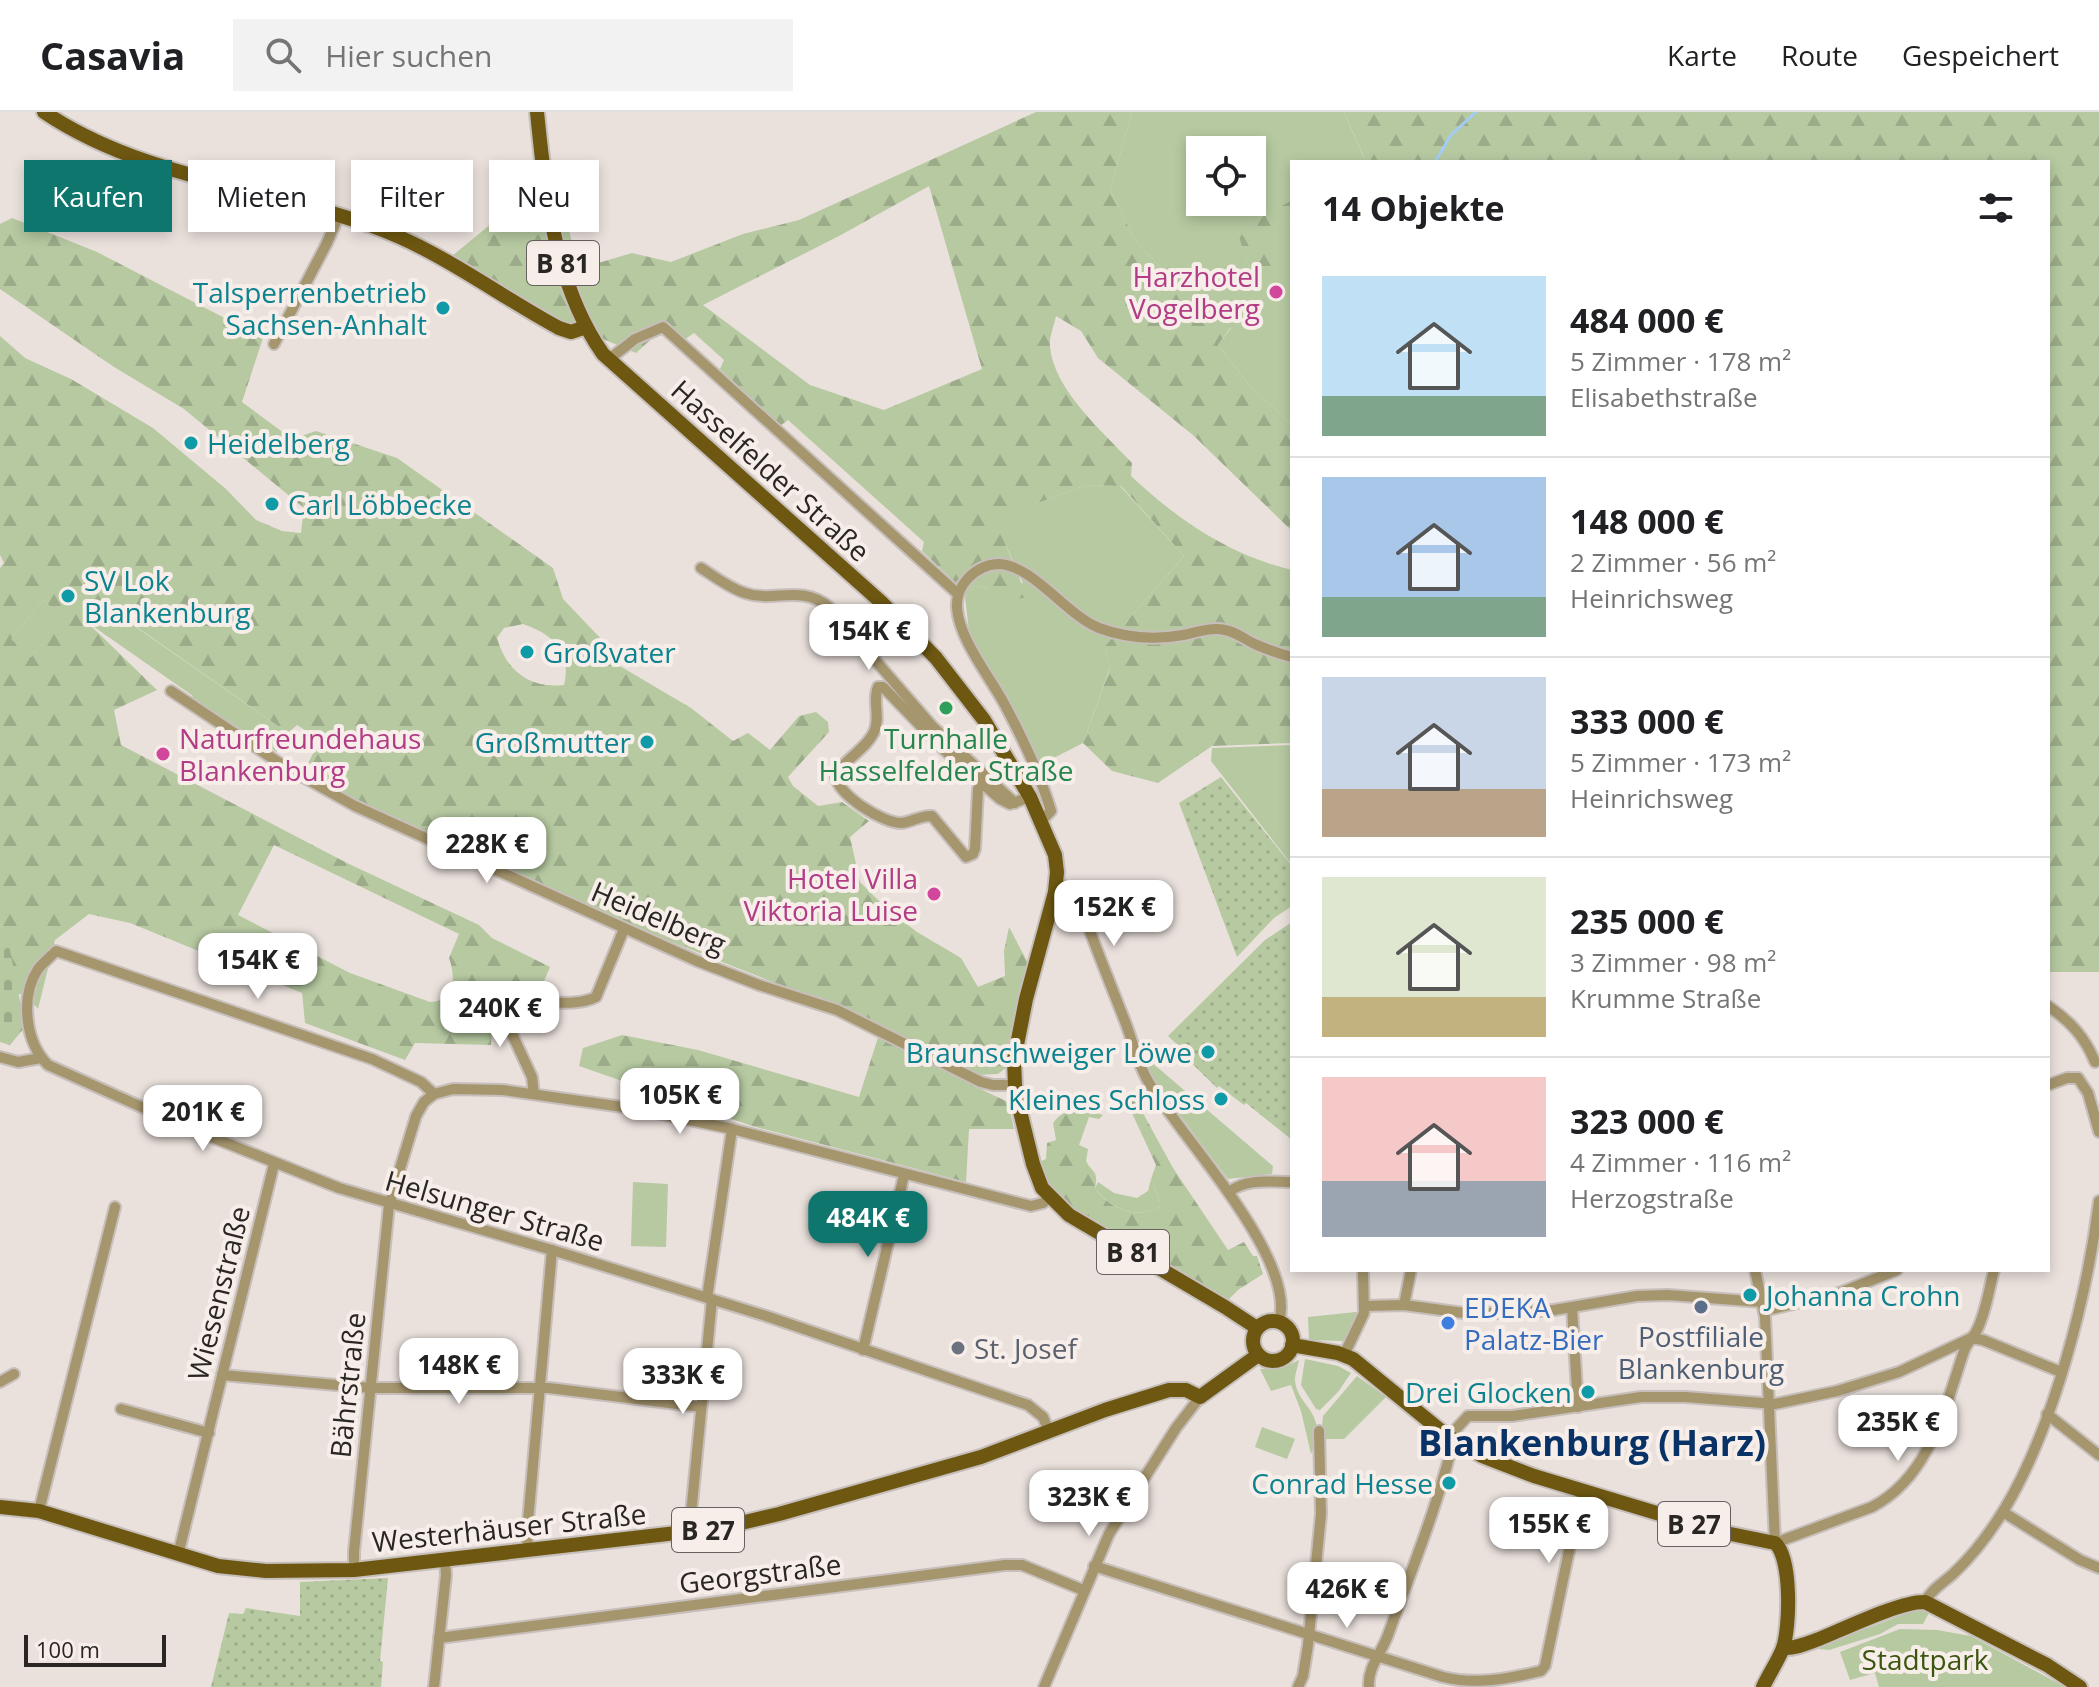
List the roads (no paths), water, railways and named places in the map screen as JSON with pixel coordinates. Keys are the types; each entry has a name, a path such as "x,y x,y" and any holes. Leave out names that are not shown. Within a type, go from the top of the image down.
{"main road":[{"path":"44,112 79,134 125,154 339,215 420,246 559,328 571,332 586,327"},
{"name":"Hasselfelder Straße","path":"537,112 556,238 586,327 608,360 919,639 949,672 984,720 1022,800 1041,821 1055,855 1056,884 1017,1037 1015,1085 1033,1164 1042,1188 1063,1211 1257,1328"},
{"path":"1267,1322 1279,1322 1289,1330 1292,1345 1289,1354 1278,1361 1266,1360 1258,1355 1252,1340 1257,1328 1267,1322"},
{"name":"B 27","path":"1292,1345 1344,1355 1365,1367 1454,1441 1520,1471 1716,1531 1775,1543"},
{"path":"1200,1397 1258,1355"},
{"name":"Westerhäuser Straße","path":"0,1507 39,1511 218,1566 245,1570 354,1570 692,1532 743,1523 981,1457 1169,1390 1186,1390 1200,1397"},
{"path":"1763,1687 1783,1648 1787,1614 1783,1554 1775,1543"},
{"path":"1783,1648 1814,1641 1905,1605 1925,1602 2047,1665 2080,1687"}],"street":[{"path":"274,344 339,215"},
{"name":"Hasselfelder Straße","path":"608,360 635,339 663,327 958,594"},
{"path":"1041,821 1051,811 1045,790 1005,706 965,633 957,608 958,594 965,580 982,568 998,564 1011,566 1043,586 1083,621 1112,632 1162,638 1224,629 1270,651 1290,656"},
{"path":"701,568 743,593 818,598 933,727 1022,800"},
{"path":"982,785 978,789 975,849 973,854 966,857 932,816 894,822 852,801 840,789 836,777 841,766 874,734 875,693 878,687 883,687 982,785 1006,803 1022,800"},
{"name":"Heidelberg","path":"171,691 287,768 355,806 624,929 759,985 837,1010 981,1082 1015,1085"},
{"path":"1056,884 1068,887 1078,899 1148,1081 1229,1192 1254,1234 1277,1283 1283,1304 1279,1322"},
{"path":"534,1094 532,1077 500,1008 514,1003 582,1001 596,997 624,929"},
{"path":"0,1057 18,1062 41,1058 26,1016 28,992 38,970 56,951 372,1059 421,1082 434,1094 453,1089 475,1089 637,1109 732,1129 1031,1206 1043,1203 1050,1197"},
{"path":"2050,1007 2069,1021 2097,1061 2078,1078 2050,1085"},
{"name":"Helsunger Straße","path":"41,1058 48,1065 274,1164 389,1205 552,1250 710,1299 1028,1405 1043,1417 1049,1431"},
{"path":"2078,1078 2088,1093 2099,1132"},
{"name":"Bährstraße","path":"354,1570 389,1205 416,1116 424,1102 434,1094"},
{"path":"692,1532 710,1299 732,1129"},
{"name":"Wiesenstraße","path":"178,1555 274,1164"},
{"path":"863,1350 904,1175"},
{"path":"1229,1192 1249,1183 1290,1182"},
{"path":"1925,1602 1929,1594 1956,1571 2003,1512 2021,1478 2061,1372 2090,1261 2099,1201"},
{"path":"39,1511 115,1207"},
{"path":"528,1551 552,1250"},
{"path":"1344,1355 1365,1306 1363,1272"},
{"path":"1404,1305 1411,1272"},
{"path":"1755,1272 1763,1307 1775,1543 1872,1507 1905,1483 1930,1445 1971,1338"},
{"path":"1365,1306 1404,1305 1464,1313 1511,1313 1637,1296 1668,1295 1763,1307 1842,1292 1892,1272"},
{"path":"1369,1687 1368,1682 1393,1622 1456,1429 1463,1419 1475,1414 1512,1416 1641,1397 1769,1404 1837,1391 1899,1372 1971,1338 1976,1333 1993,1272"},
{"path":"1572,1307 1578,1407"},
{"path":"1971,1338 2061,1372"},
{"path":"0,1382 14,1374"},
{"path":"222,1375 371,1388 540,1389 701,1407"},
{"path":"1044,1687 1094,1566 1132,1497 1200,1397"},
{"path":"121,1409 209,1433"},
{"path":"2047,1414 2099,1455"},
{"path":"1298,1687 1303,1676 1309,1636 1321,1514 1319,1431"},
{"path":"1094,1566 1309,1636 1461,1681 1494,1680 1541,1671 1548,1655 1582,1489"},
{"path":"2003,1512 2080,1560 2099,1568"},
{"path":"434,1687 445,1560"},
{"name":"Georgstraße","path":"439,1638 1005,1565 1022,1565 1083,1590"}],"waterway":[{"path":"1436,160 1451,135 1476,112"}],"place":[{"name":"Harzhotel Vogelberg","path":"1276,292"},
{"name":"Talsperrenbetrieb Sachsen-Anhalt","path":"443,308"},
{"name":"Heidelberg","path":"191,443"},
{"name":"Carl Löbbecke","path":"272,504"},
{"name":"SV Lok Blankenburg","path":"68,596"},
{"name":"Großvater","path":"527,652"},
{"name":"Turnhalle Hasselfelder Straße","path":"946,708"},
{"name":"Großmutter","path":"647,742"},
{"name":"Naturfreundehaus Blankenburg","path":"163,754"},
{"name":"Hotel Villa Viktoria Luise","path":"934,894"},
{"name":"Braunschweiger Löwe","path":"1208,1052"},
{"name":"Kleines Schloss","path":"1221,1099"},
{"name":"Johanna Crohn","path":"1750,1295"},
{"name":"Postfiliale Blankenburg","path":"1701,1307"},
{"name":"EDEKA Palatz-Bier","path":"1448,1323"},
{"name":"St. Josef","path":"958,1348"},
{"name":"Drei Glocken","path":"1588,1392"},
{"name":"Conrad Hesse","path":"1449,1483"}],"district":[{"name":"Blankenburg (Harz)","path":"1592,1442"}],"park label":[{"name":"Stadtpark","path":"1925,1659"}]}
